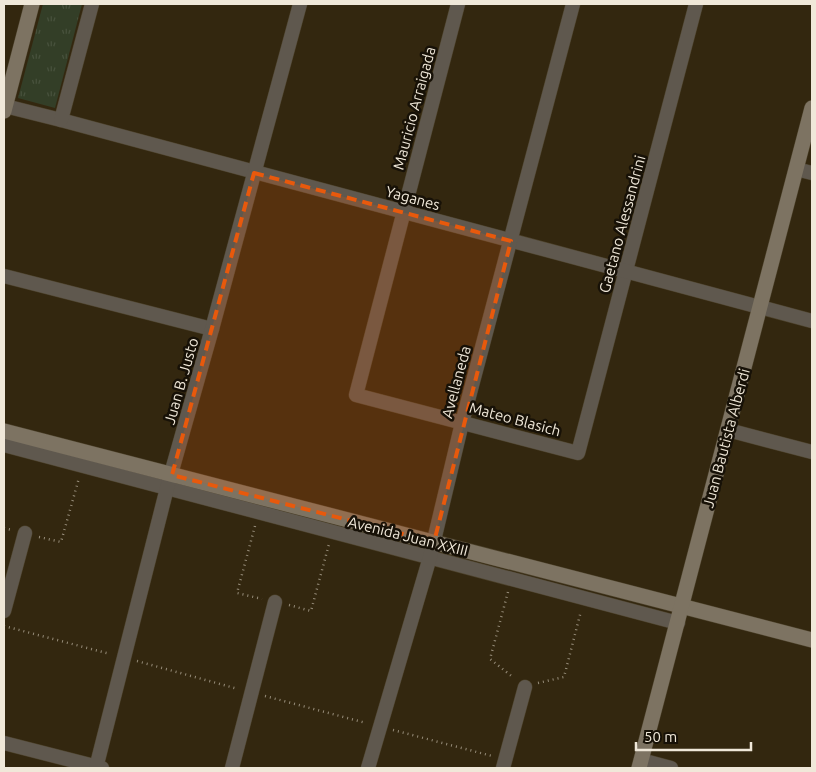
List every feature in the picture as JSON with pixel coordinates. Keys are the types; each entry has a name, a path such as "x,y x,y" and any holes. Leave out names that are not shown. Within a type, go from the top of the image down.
{"main road":[{"path":"4,109 32,4"},
{"name":"Juan Bautista Alberdi","path":"640,764 812,108"},
{"name":"Avenida Juan XXIII","path":"4,431 169,482 434,542 812,640"}],"street":[{"path":"61,120 92,4"},
{"name":"Juan B. Justo","path":"99,768 169,482 300,4"},
{"name":"Mauricio Arraigada","path":"356,394 458,4"},
{"name":"Avellaneda","path":"368,768 430,557 462,423 512,241 573,4"},
{"name":"Gaetano Alessandrini","path":"578,453 696,4"},
{"name":"Yaganes","path":"4,109 61,120 812,321"},
{"path":"796,169 812,173"},
{"path":"4,276 212,329"},
{"name":"Mateo Blasich","path":"356,394 578,453"},
{"path":"728,430 812,452"},
{"name":"Avenida Juan XXIII","path":"4,445 82,466 169,482 259,512 678,623"},
{"path":"4,611 25,533"},
{"path":"232,768 276,602"},
{"path":"503,768 525,687"},
{"path":"4,742 99,768"},
{"path":"640,764 671,768"}],"path":[{"path":"4,528 61,542 82,466"},
{"path":"259,512 237,592 311,611 332,532"},
{"path":"511,579 490,659 525,687 564,677 585,598"}],"highlighted area":[{"path":"254,173 511,241 434,542 172,475"}],"green space":[{"path":"43,4 82,4 55,108 18,98"}]}
